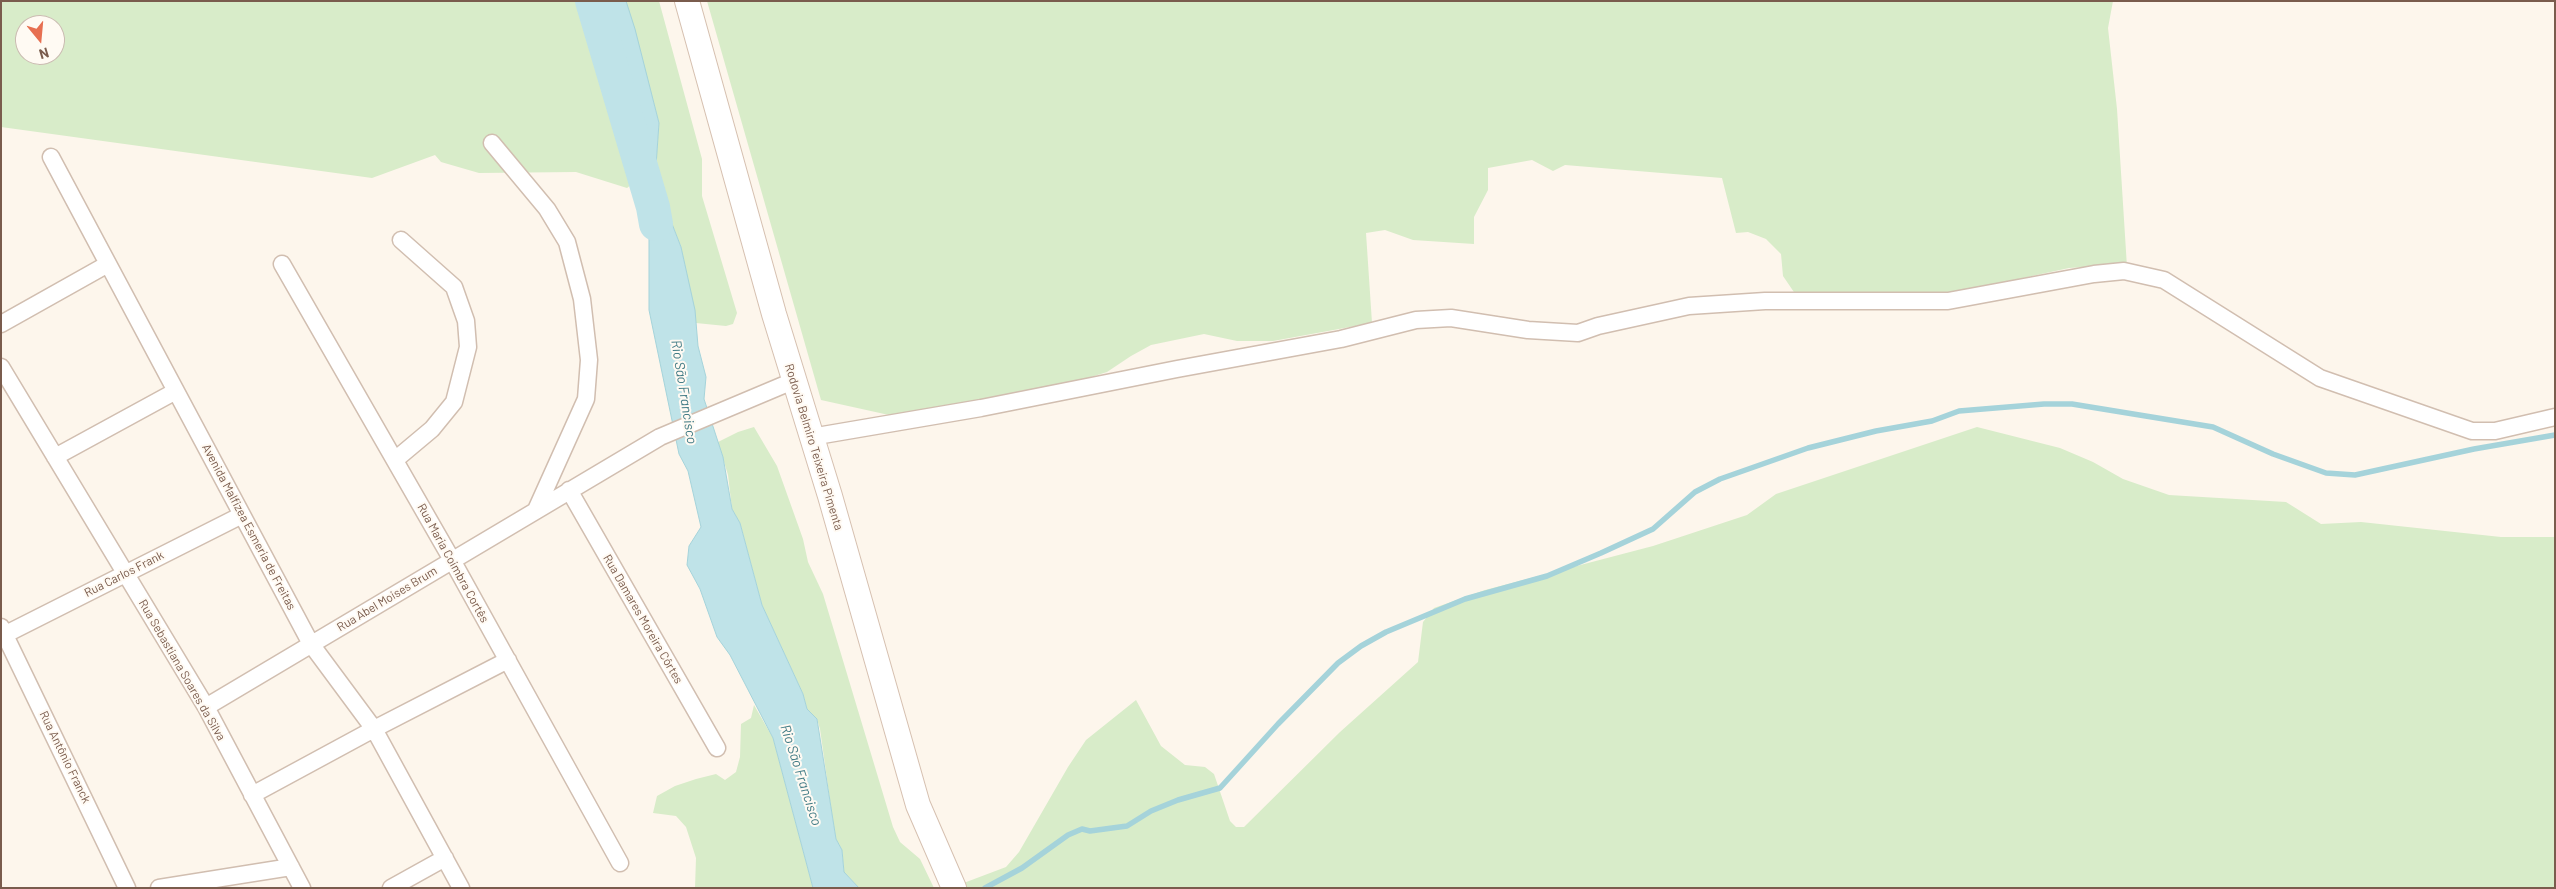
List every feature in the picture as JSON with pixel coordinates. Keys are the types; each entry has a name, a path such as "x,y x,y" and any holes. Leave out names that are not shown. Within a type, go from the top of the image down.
{"main road":[{"name":"Rodovia Belmiro Teixeira Pimenta","path":"687,1 793,381 833,505 918,805 954,888"}],"street":[{"path":"492,143 547,209 567,242 582,299 589,360 586,399 536,510"},
{"name":"Avenida Malfizea Esmeria de Freitas","path":"51,157 311,644 374,729 461,888"},
{"path":"395,460 432,429 454,402 468,348 466,321 454,287 401,240"},
{"path":"1,324 108,264"},
{"name":"Rua Maria Coimbra Cortês","path":"282,264 452,560 620,863"},
{"path":"811,437 981,408 1177,369 1342,339 1416,320 1451,318 1528,330 1578,333 1598,326 1689,306 1764,301 1948,301 2094,274 2124,271 2164,280 2320,378 2472,431 2495,431 2555,417"},
{"name":"Rua Sebastiana Soares da Silva","path":"1,367 206,707 302,888"},
{"name":"Rua Abel Moises Brum","path":"206,707 660,436 793,381"},
{"path":"55,457 176,391"},
{"name":"Rua Damares Moreira Côrtes","path":"569,490 717,748"},
{"name":"Rua Carlos Frank","path":"4,631 242,514"},
{"name":"Rua Antônio Franck","path":"4,631 127,888"},
{"path":"252,794 508,660"},
{"path":"390,888 445,858"},
{"path":"159,888 291,867"}],"green space":[{"path":"1,1 588,1 629,102 632,138 645,174 627,188 576,172 479,173 441,162 435,155 372,178 1,127"},
{"path":"626,1 659,1 702,159 702,196 737,313 733,324 726,326 696,323 681,247 662,198 656,166 659,123"},
{"path":"707,1 2113,1 2108,28 2117,109 2127,267 2114,265 2069,268 1921,300 1798,298 1783,276 1781,254 1766,239 1748,232 1736,233 1722,178 1565,165 1553,171 1532,160 1488,168 1488,190 1474,217 1474,244 1413,240 1385,230 1366,233 1372,323 1273,341 1237,341 1204,334 1151,345 1107,372 1072,383 1020,391 957,411 898,417 821,400"},
{"path":"754,427 777,466 803,539 808,562 823,594 893,827 900,842 920,859 934,888 859,888 844,872 842,850 836,839 820,729 817,719 807,709 803,694 762,605 740,523 732,509 728,475 718,442 738,432"},
{"path":"1977,427 2060,448 2093,462 2123,479 2169,495 2286,502 2321,524 2361,522 2501,537 2555,537 2555,888 962,888 961,884 1006,867 1019,852 1068,767 1086,740 1136,700 1161,746 1185,765 1205,767 1214,774 1230,821 1236,827 1244,827 1340,732 1418,662 1423,622 1434,608 1485,590 1653,546 1747,515 1776,494"},
{"path":"754,705 773,738 813,888 695,888 696,858 686,827 676,816 653,813 657,796 675,786 696,779 716,774 725,780 736,772 740,757 741,724 751,718"}],"water":[{"path":"588,1 626,1 635,29 659,123 656,166 662,198 681,247 695,310 698,346 706,377 704,399 723,457 732,509 740,523 762,605 803,694 807,709 817,719 836,839 842,850 844,872 859,888 813,888 773,738 730,655 717,637 700,589 687,565 689,546 701,527 688,471 679,454 649,310 649,210 645,197 645,174 632,138 629,102"}],"waterway":[{"name":"Rio São Francisco","path":"592,1 653,207 656,224"},
{"path":"985,888 1022,868 1068,835 1082,829 1090,831 1127,826 1151,811 1178,800 1220,788 1278,724 1338,663 1361,646 1386,632 1465,599 1547,576 1601,553 1653,529 1695,492 1720,479 1808,448 1876,431 1932,421 1959,411 2044,404 2072,404 2213,427 2273,454 2326,473 2355,475 2474,449 2555,435"}]}
